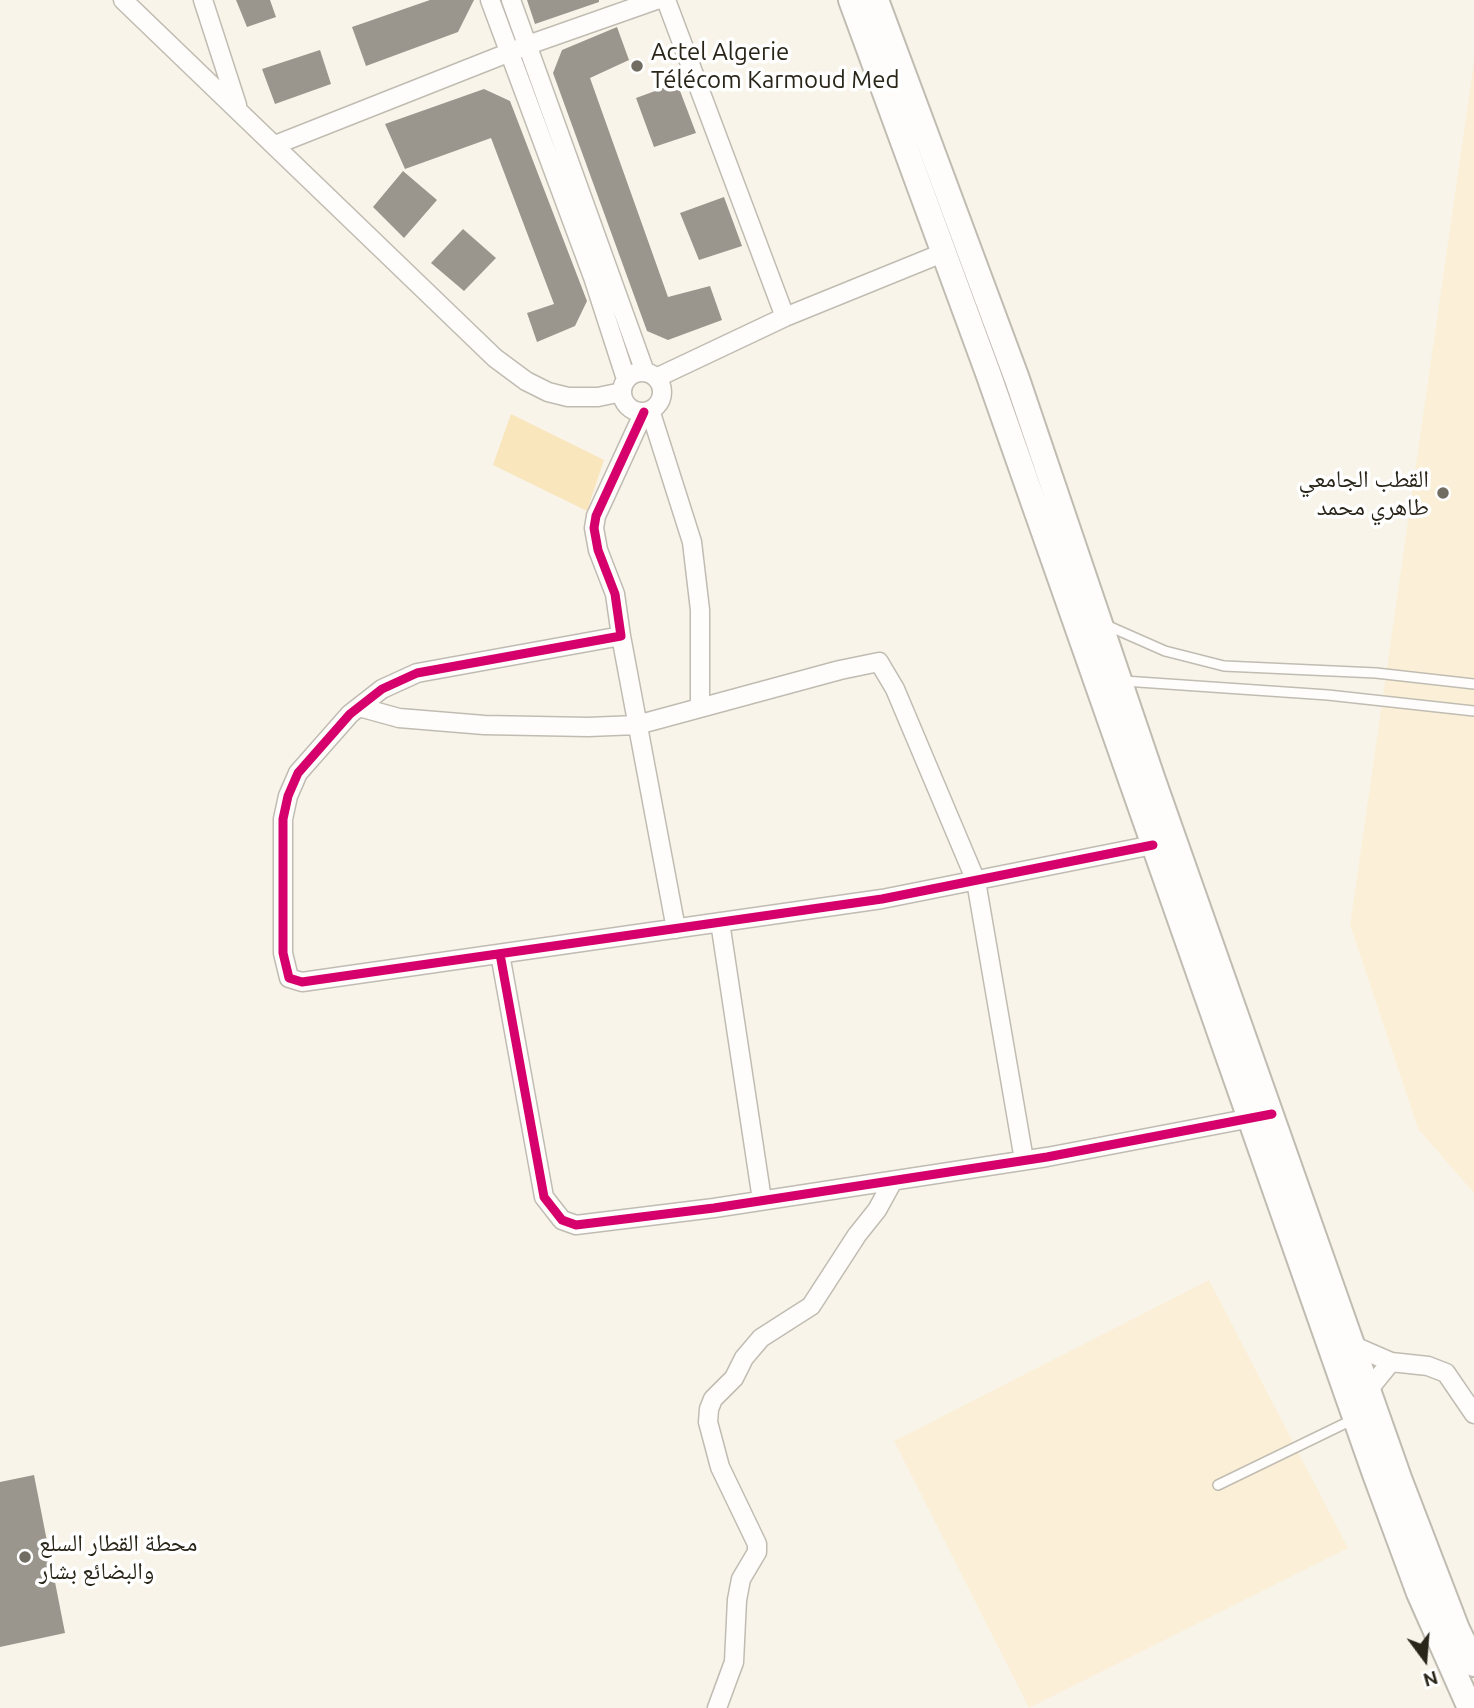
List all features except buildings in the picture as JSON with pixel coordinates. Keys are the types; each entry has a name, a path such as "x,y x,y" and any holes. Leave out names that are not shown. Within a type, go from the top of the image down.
{"main road":[{"path":"851,0 899,97 1017,379 1182,866 1261,1116 1367,1406 1474,1664"},
{"path":"876,0 899,97 945,252 1153,845 1354,1346 1367,1406 1419,1593 1471,1708"}],"street":[{"path":"123,0 495,358 526,381 548,392 568,397 597,397 945,252"},
{"path":"203,0 238,109"},
{"path":"490,0 593,276 624,386 626,404 647,411"},
{"path":"511,0 650,375 661,396 647,411 596,516 594,528 598,551 615,594 676,929"},
{"path":"275,145 508,52 656,0"},
{"path":"666,0 785,317"},
{"path":"647,411 692,542 700,610 700,708"},
{"path":"621,636 417,673 382,689 359,707 298,773 288,796 283,819 282,859 283,953 289,978 302,982 882,900 1153,845"},
{"path":"359,707 399,718 484,725 588,727 637,724 879,662 895,689 976,881 1024,1160"},
{"path":"720,922 761,1200"},
{"path":"500,954 544,1197 562,1220 576,1225 893,1181 1024,1160 1261,1116"},
{"path":"717,1708 734,1662 737,1600 741,1579 757,1552 757,1544 720,1468 708,1422 709,1409 713,1399 734,1378 744,1358 761,1338 811,1306 857,1235 877,1210 893,1181"},
{"path":"1354,1346 1391,1362 1428,1366 1446,1373 1473,1409"},
{"path":"1367,1406 1391,1362"}],"lane":[{"path":"1100,623 1165,651 1224,666 1376,673 1474,684"},
{"path":"1096,679 1328,695 1474,711"},
{"path":"1218,1485 1367,1406"}],"shaded area":[{"name":"القطب الجامعي طاهري محمد","path":"1474,61 1474,1193 1418,1129 1350,925"},
{"path":"511,414 604,460 587,511 493,465"},
{"path":"1209,1280 1348,1548 1029,1708 894,1441"}],"cycle path":[{"path":"644,412 596,516 594,528 598,550 615,594 621,636 417,673 382,689 350,714 298,773 288,796 283,819 283,953 289,978 302,982 882,899 1153,845"},
{"path":"500,954 544,1197 562,1220 576,1225 714,1208 1047,1157 1272,1114"}],"place":[{"name":"Actel Algerie Télécom Karmoud Med","path":"637,66"},
{"name":"القطب الجامعي طاهري محمد","path":"1443,493"},
{"name":"محطة القطار السلع والبضائع بشار","path":"25,1557"}]}
